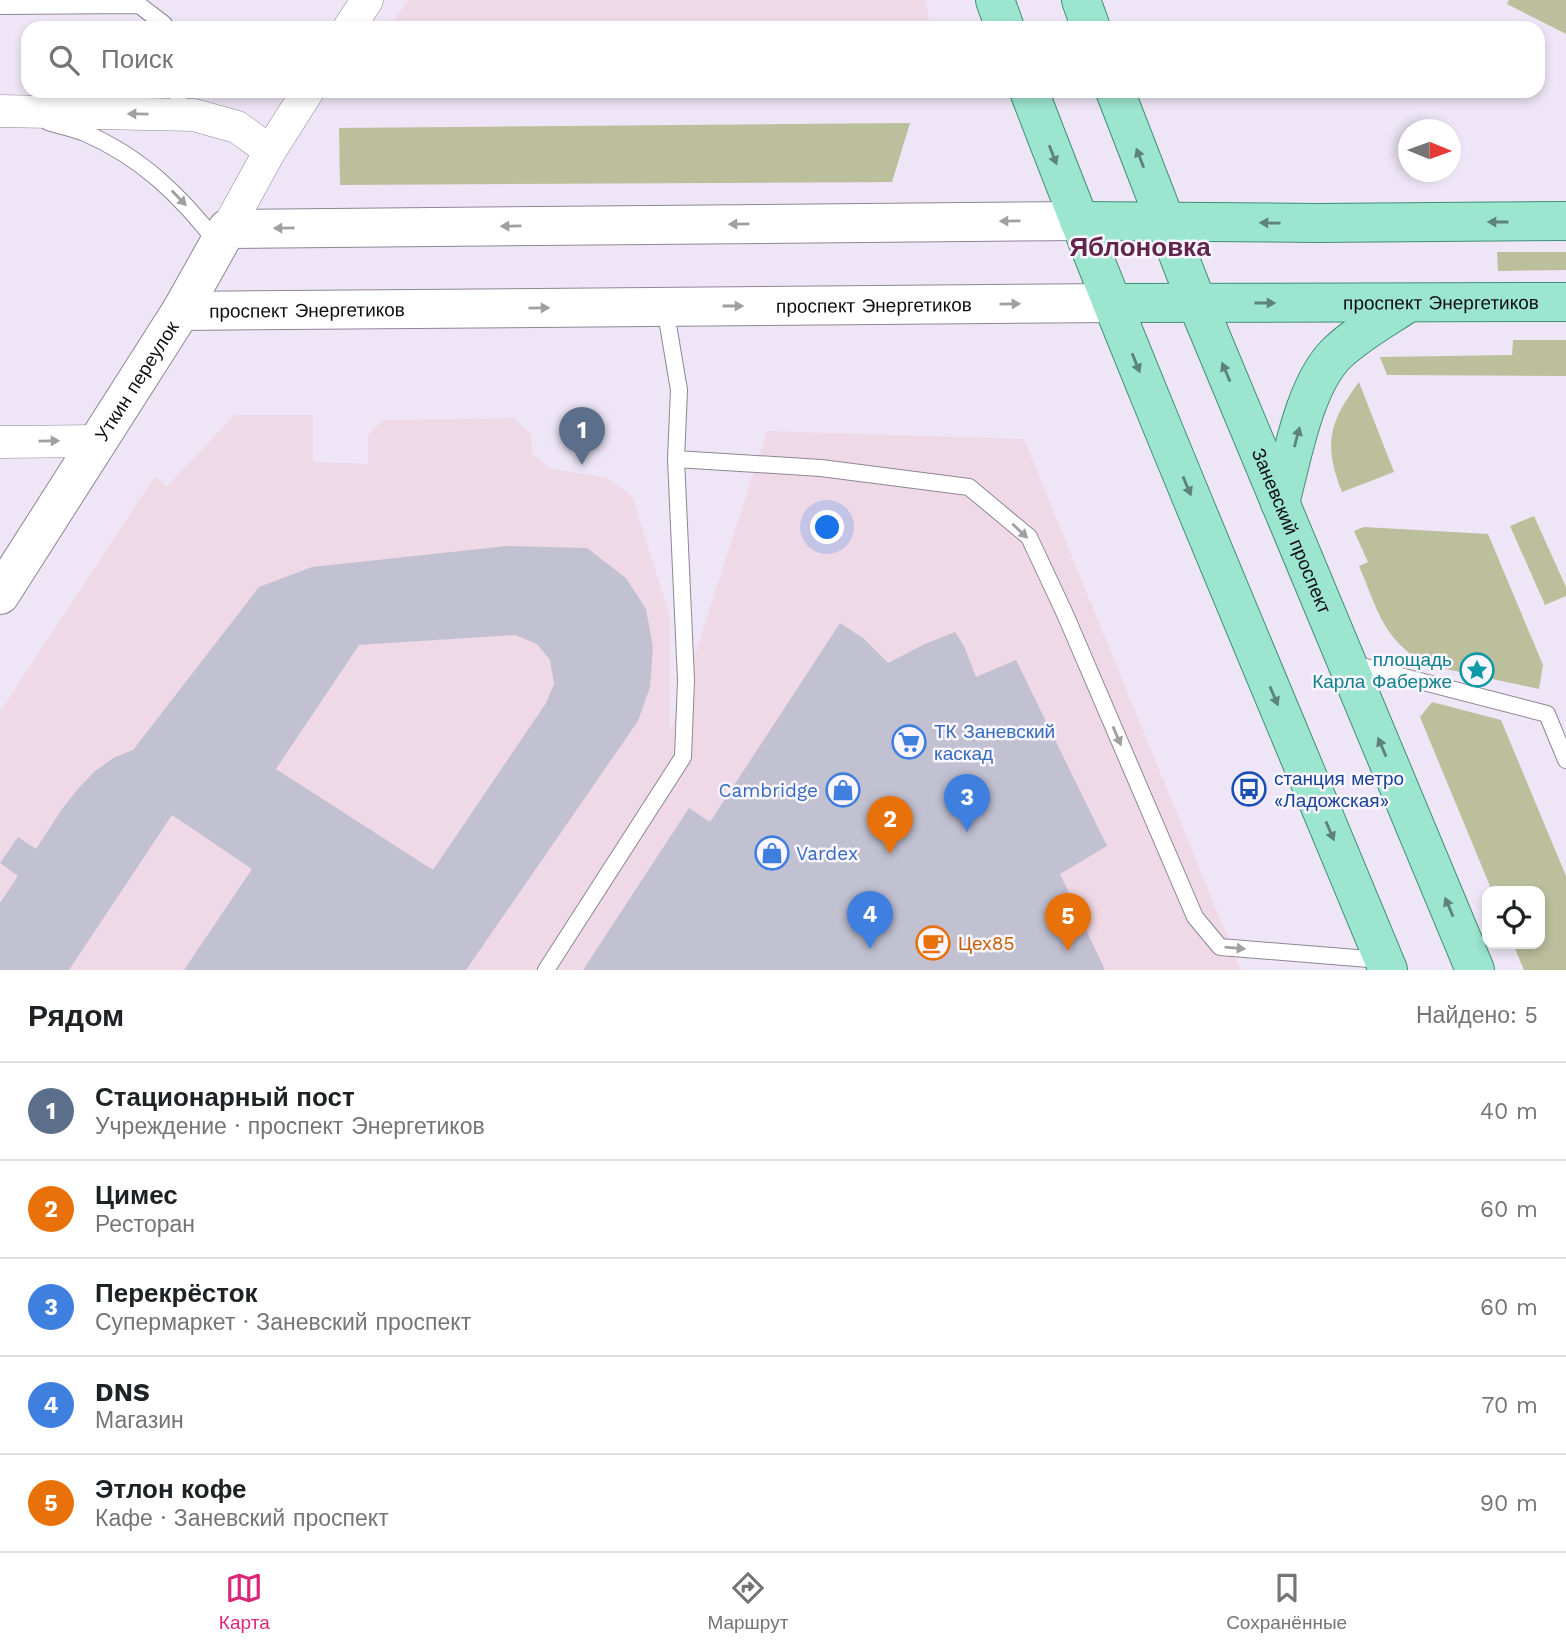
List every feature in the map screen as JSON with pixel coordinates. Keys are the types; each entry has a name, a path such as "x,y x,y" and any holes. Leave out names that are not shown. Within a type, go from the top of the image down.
{"main road":[{"path":"995,0 1002,21"},
{"path":"1081,0 1088,21"},
{"path":"1032,98 1112,303 1386,965"},
{"name":"Заневский проспект","path":"1118,98 1197,303 1475,970"},
{"path":"1079,221 1566,222"},
{"name":"проспект Энергетиков","path":"1112,303 1566,302"},
{"path":"1280,503 1305,408 1319,379 1335,355 1360,334 1408,303"}],"street":[{"path":"354,21 367,0"},
{"name":"Уткин переулок","path":"0,594 181,311 270,151 304,98"},
{"path":"6,111 179,103 194,115 237,127 270,151"},
{"path":"222,236 1079,221"},
{"name":"проспект Энергетиков","path":"181,311 1112,303"},
{"path":"0,442 98,441"}],"lane":[{"path":"0,6 139,5 160,21"},
{"path":"6,111 84,133 131,157 222,236"},
{"path":"546,970 683,757 686,680 676,459 679,390 665,307"},
{"path":"676,459 821,468 969,486 1028,537 1069,625 1195,917 1220,947 1386,965"},
{"path":"1347,662 1547,714 1566,760"}],"shaded area":[{"path":"408,0 924,0 929,14 928,21 394,21"},
{"path":"235,415 313,415 313,462 368,464 368,435 383,420 513,418 531,434 532,454 549,468 607,478 632,496 670,616 670,732 767,431 1024,439 1241,970 0,970 0,712 155,476 166,487"}],"green space":[{"path":"1509,0 1566,0 1566,34 1545,21 1507,4"},
{"path":"910,123 892,182 340,185 339,128"},
{"path":"1497,252 1566,252 1566,270 1498,271"},
{"path":"1513,340 1566,340 1566,376 1387,375 1380,357 1512,355"},
{"path":"1359,382 1394,472 1342,492 1332,461 1332,434 1341,409"},
{"path":"1534,516 1566,587 1566,596 1545,605 1510,526"},
{"path":"1364,527 1488,534 1543,665 1539,689 1427,665 1400,645 1383,622 1359,566 1368,562 1354,531"},
{"path":"1432,702 1501,720 1566,876 1566,970 1524,970 1515,949 1545,949 1545,886 1490,886 1420,717"}],"building":[{"path":"507,546 587,548 626,578 646,609 653,648 650,687 638,721 466,970 184,970 252,869 172,815 69,970 0,970 0,903 18,876 0,863 18,837 36,849 62,809 95,771 115,757 133,750 259,587 312,567","holes":["515,635 537,644 550,660 554,684 546,703 433,870 276,769 359,645"]},
{"name":"ТК Заневский каскад","path":"840,623 863,638 888,663 955,632 964,646 976,677 1016,660 1107,846 1060,874 1105,970 583,970 689,808 710,822"}],"place":[{"name":"Стационарный пост","path":"582,465"},
{"name":"площадь Карла Фаберже","path":"1477,670"},
{"name":"ТК Заневский каскад","path":"909,742"},
{"name":"станция метро «Ладожская»","path":"1249,789"},
{"name":"Cambridge","path":"843,790"},
{"name":"Перекрёсток","path":"967,832"},
{"name":"Vardex","path":"772,853"},
{"name":"Цимес","path":"890,854"},
{"name":"Цех85","path":"933,943"},
{"name":"DNS","path":"870,949"},
{"name":"Этлон кофе","path":"1068,951"}],"district":[{"name":"Яблоновка","path":"1140,247"}]}
